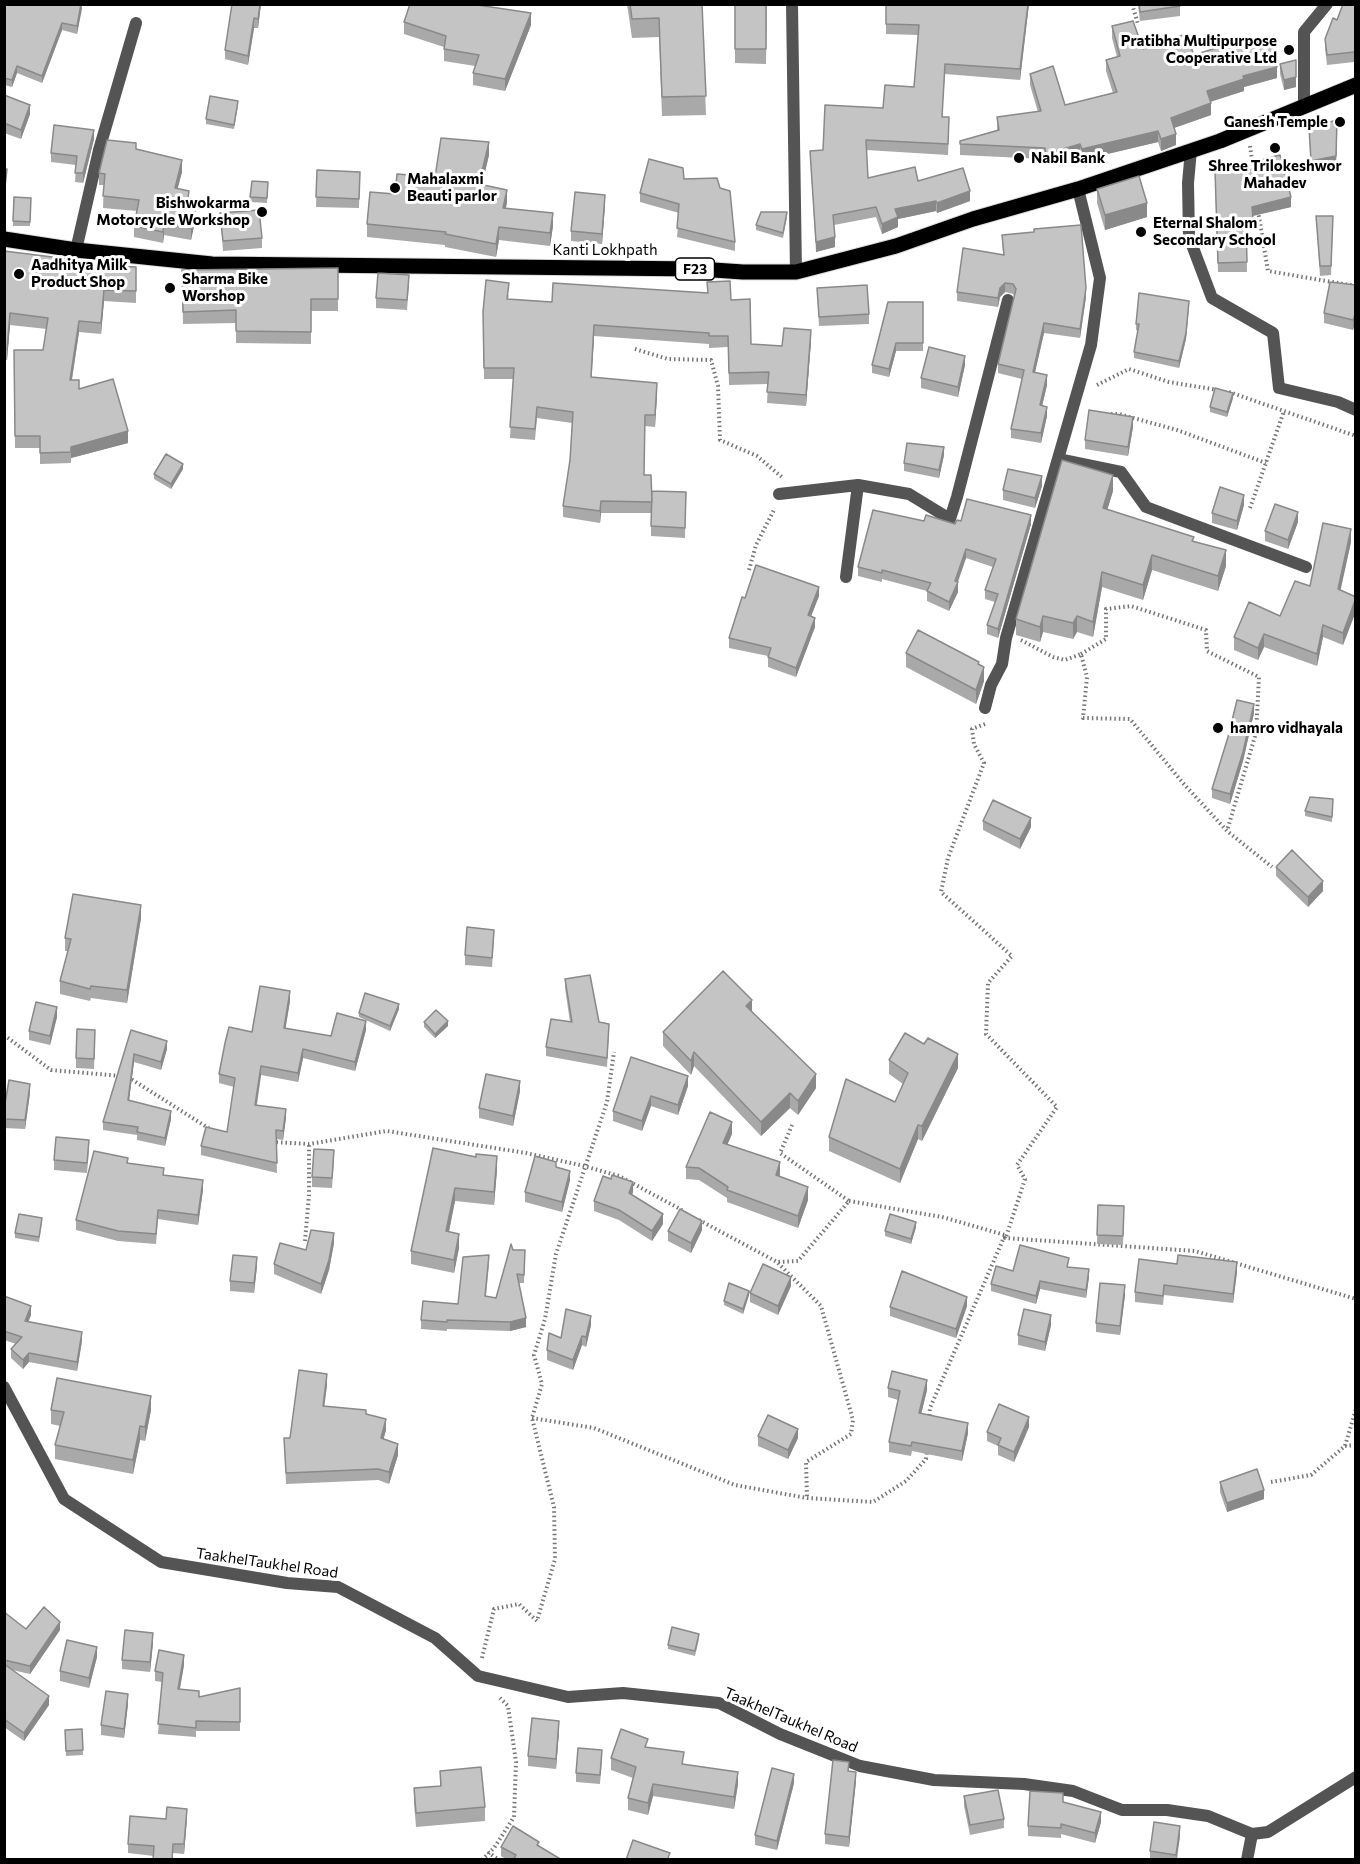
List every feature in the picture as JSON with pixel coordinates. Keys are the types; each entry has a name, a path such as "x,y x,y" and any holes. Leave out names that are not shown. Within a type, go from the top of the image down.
{"main road":[{"name":"Kanti Lokhpath","path":"4,239 76,250 212,264 796,272 896,246 973,219 1078,189 1220,141 1356,85"}],"street":[{"path":"792,4 796,272"},
{"path":"1304,106 1304,32 1327,4"},
{"path":"76,250 99,150 136,23"},
{"path":"1191,150 1188,183 1189,237 1212,298 1273,333 1279,388 1338,402 1356,410"},
{"path":"985,708 991,685 1002,664 1006,638 1035,538 1037,516 1058,459 1091,345 1100,278 1078,189"},
{"path":"779,494 858,485 909,494 950,519 962,498 1008,300"},
{"path":"1058,459 1121,472 1146,507 1306,567"},
{"path":"846,577 858,485"},
{"name":"TaakhelTaukhel Road","path":"4,1387 64,1499 161,1562 287,1583 338,1587 435,1638 478,1676 568,1697 623,1693 719,1703 780,1734 860,1766 934,1780 1024,1784 1073,1791 1122,1810 1167,1810 1208,1816 1252,1834"},
{"path":"1247,1860 1252,1834 1268,1832 1356,1777"}],"path":[{"path":"1132,4 1138,24"},
{"path":"1248,129 1255,182"},
{"path":"1257,203 1268,271 1356,286"},
{"path":"635,349 668,359 711,360 718,386 720,440 757,456 783,476 779,500 756,545 748,570"},
{"path":"1092,387 1129,369 1169,382 1228,392 1356,436"},
{"path":"1250,508 1284,411"},
{"path":"1108,414 1119,414 1177,430 1266,463"},
{"path":"1006,638 1021,639 1053,657 1065,660 1081,654 1106,639 1106,609 1131,606 1206,630 1207,651 1259,677 1256,733 1227,831"},
{"path":"1081,654 1087,677 1083,718 1130,719 1183,783 1227,831 1272,867"},
{"path":"929,1428 930,1408 1005,1237 1025,1179 1017,1165 1057,1107 986,1034 988,983 1012,956 940,892 948,858 984,763 974,744 972,729 995,721 985,708"},
{"path":"4,1035 51,1070 128,1076 217,1133"},
{"path":"482,1860 494,1848 514,1817 516,1762 508,1706 478,1676 494,1609 519,1604 537,1621 555,1559 554,1507 532,1418 542,1384 534,1355 545,1319 556,1254 607,1102 614,1052"},
{"path":"794,1123 780,1153 849,1201 942,1217 1005,1237 1195,1251 1356,1299"},
{"path":"262,1142 309,1144 387,1131 526,1153 619,1176 682,1211"},
{"path":"305,1241 309,1195 309,1144"},
{"path":"777,1262 798,1260 849,1201"},
{"path":"693,1216 777,1262 821,1306 853,1420 851,1434 806,1462 807,1498"},
{"path":"1271,1482 1311,1475 1345,1446 1356,1409"},
{"path":"532,1418 594,1428 735,1485 807,1498 873,1502 906,1481 926,1459 927,1449"},
{"path":"1345,1446 1356,1445"},
{"path":"488,1852 499,1860"}],"building":[{"path":"4,4 81,4 77,26 62,23 42,76 17,66 12,80 4,78"},
{"path":"232,4 260,4 258,19 254,18 248,56 225,50"},
{"path":"410,4 471,4 531,13 505,79 473,73 479,55 444,49 446,36 404,22"},
{"path":"630,4 702,4 706,96 662,97 659,18 632,19"},
{"path":"735,4 766,4 766,49 735,49"},
{"path":"886,4 1028,4 1020,69 945,64 942,117 949,117 948,144 866,140 868,178 915,167 918,181 963,168 970,191 937,203 936,201 895,209 898,217 882,224 876,207 833,215 835,237 816,242 810,151 823,150 825,105 883,108 885,85 914,87 919,25 886,24"},
{"path":"1139,4 1180,4 1180,6 1140,12"},
{"path":"1343,4 1356,4 1356,48 1354,52 1327,55 1325,39 1333,18 1337,20"},
{"path":"1133,21 1143,49 1186,34 1194,55 1232,43 1233,46 1269,37 1277,67 1243,76 1244,79 1207,91 1211,103 1171,118 1176,134 1161,139 1158,131 1082,149 1080,144 1046,154 1045,148 960,144 960,141 999,130 997,117 1041,111 1030,74 1053,66 1065,105 1117,92 1106,60 1120,56 1112,26"},
{"path":"1296,60 1296,77 1284,80 1280,64"},
{"path":"4,95 30,105 21,130 4,123"},
{"path":"210,96 238,101 234,125 206,119"},
{"path":"1337,120 1336,156 1311,161 1309,128"},
{"path":"54,125 94,130 83,173 75,173 77,156 51,153"},
{"path":"441,138 489,142 479,184 507,190 503,208 553,213 550,233 499,227 496,244 445,234 446,232 367,224 370,192 395,194 397,174 435,177"},
{"path":"107,140 136,143 136,149 182,160 175,188 189,191 187,204 196,206 191,228 164,223 163,232 134,226 139,200 103,196 105,174 99,173"},
{"path":"1280,155 1291,197 1252,207 1253,220 1246,221 1247,262 1218,263 1215,171 1263,169 1260,160"},
{"path":"649,159 683,168 684,179 717,178 720,188 730,191 735,242 677,228 679,204 640,193"},
{"path":"4,169 7,169 5,187 4,187"},
{"path":"317,170 360,172 359,199 316,197"},
{"path":"1139,176 1147,203 1105,215 1097,189"},
{"path":"252,181 268,182 267,198 250,197"},
{"path":"575,192 605,195 602,234 571,231"},
{"path":"14,197 31,198 30,222 13,221"},
{"path":"259,210 262,238 223,241 220,213"},
{"path":"761,212 787,212 783,233 756,225"},
{"path":"1316,216 1333,216 1331,266 1320,266"},
{"path":"1081,225 1086,288 1080,329 1044,323 1033,372 1047,375 1040,405 1047,407 1041,433 1011,429 1024,370 998,364 1016,289 1013,284 1005,283 1000,288 998,298 957,292 963,248 1004,255 1002,235 1034,232 1034,229"},
{"path":"4,251 93,262 92,265 136,267 136,291 104,290 101,323 79,321 70,380 79,380 79,389 113,379 128,431 71,447 71,452 40,453 40,436 15,436 14,350 43,350 48,318 10,313 7,349 4,349"},
{"path":"338,268 338,299 311,299 311,332 236,331 236,310 183,312 182,270"},
{"path":"378,273 409,275 407,300 376,298"},
{"path":"486,280 509,283 507,299 552,302 553,283 708,293 707,282 730,281 731,300 750,299 751,344 782,346 784,328 811,330 806,395 767,392 769,372 729,373 728,336 594,325 591,377 657,383 655,415 645,415 644,475 651,475 652,502 601,501 600,511 563,506 570,460 573,412 537,407 535,429 510,427 514,368 484,368 483,312"},
{"path":"1330,282 1356,285 1356,312 1353,320 1324,313"},
{"path":"867,285 869,314 819,317 817,288"},
{"path":"1139,293 1189,301 1186,333 1179,361 1134,352 1139,324 1136,324"},
{"path":"888,302 923,302 923,343 896,343 889,369 872,365"},
{"path":"929,347 965,356 958,387 921,378"},
{"path":"1215,388 1233,393 1227,412 1210,407"},
{"path":"1089,410 1133,417 1128,447 1085,440"},
{"path":"907,443 944,447 939,470 904,463"},
{"path":"166,454 183,464 171,484 154,474"},
{"path":"1062,460 1113,475 1103,508 1194,537 1192,541 1226,550 1218,576 1152,555 1143,585 1102,572 1093,622 1077,616 1073,623 1043,616 1040,627 1016,619"},
{"path":"1008,469 1042,476 1035,498 1003,490"},
{"path":"1220,487 1244,495 1237,521 1212,513"},
{"path":"652,491 686,492 685,528 651,526"},
{"path":"967,499 1031,515 998,629 987,625 998,594 985,590 996,559 966,549 955,581 958,582 949,602 927,591 931,583 882,570 882,573 858,567 873,510 924,521 926,515 955,524 957,520 961,521"},
{"path":"1275,504 1298,512 1288,540 1265,531"},
{"path":"1323,523 1351,529 1338,589 1356,598 1343,633 1323,625 1317,654 1264,634 1258,648 1234,637 1249,602 1280,616 1295,581 1310,586"},
{"path":"756,565 819,587 808,615 815,618 796,668 768,657 771,648 729,638 742,597 745,598"},
{"path":"918,630 979,662 978,664 984,667 976,690 906,653"},
{"path":"1237,700 1254,704 1230,794 1212,789"},
{"path":"1310,797 1333,799 1332,817 1305,811"},
{"path":"993,800 1031,818 1020,839 983,821"},
{"path":"1292,850 1323,881 1308,897 1276,867"},
{"path":"73,894 141,905 127,990 91,986 90,989 60,981 71,939 65,938"},
{"path":"467,927 494,930 492,958 465,955"},
{"path":"723,971 752,1000 746,1006 816,1074 798,1101 790,1093 761,1122 694,1052 691,1061 663,1032"},
{"path":"590,975 599,1022 609,1024 607,1058 546,1047 551,1019 572,1022 565,979"},
{"path":"260,986 290,991 284,1028 331,1036 337,1013 366,1021 355,1062 303,1049 298,1073 261,1066 255,1105 286,1109 283,1131 276,1130 277,1163 201,1146 206,1127 227,1132 235,1078 219,1074 225,1043 229,1027 252,1032"},
{"path":"365,993 399,1004 390,1026 359,1013"},
{"path":"36,1002 57,1007 50,1036 29,1031"},
{"path":"436,1010 448,1021 435,1034 424,1022"},
{"path":"77,1029 95,1030 94,1059 76,1058"},
{"path":"131,1030 167,1041 161,1062 134,1054 128,1100 171,1111 165,1138 137,1132 138,1127 103,1122"},
{"path":"905,1033 924,1044 928,1038 958,1054 922,1126 918,1125 900,1169 829,1137 846,1079 895,1102 908,1073 889,1060"},
{"path":"631,1057 688,1076 678,1105 651,1096 642,1121 613,1111"},
{"path":"486,1074 520,1081 513,1116 479,1108"},
{"path":"9,1080 30,1084 25,1120 4,1119"},
{"path":"710,1112 732,1122 723,1143 780,1162 776,1175 808,1187 798,1216 727,1190 728,1187 699,1168 686,1167"},
{"path":"56,1137 89,1140 87,1163 54,1160"},
{"path":"433,1148 476,1157 476,1154 497,1156 494,1192 455,1188 446,1231 459,1234 454,1260 411,1251"},
{"path":"314,1149 334,1150 332,1178 312,1177"},
{"path":"94,1151 128,1158 127,1163 164,1168 163,1175 203,1180 198,1215 158,1210 156,1234 118,1231 76,1220"},
{"path":"535,1156 556,1162 556,1167 570,1171 562,1202 525,1192"},
{"path":"612,1175 633,1182 629,1193 663,1214 652,1231 619,1210 594,1201 603,1176 611,1179"},
{"path":"1098,1205 1124,1206 1123,1236 1097,1235"},
{"path":"680,1209 702,1221 691,1243 668,1231"},
{"path":"19,1214 42,1218 39,1237 15,1233"},
{"path":"890,1214 916,1222 911,1239 885,1231"},
{"path":"311,1230 334,1233 329,1260 321,1284 274,1264 280,1243 306,1250"},
{"path":"511,1244 513,1250 525,1250 524,1275 517,1274 526,1318 510,1322 421,1320 423,1301 458,1304 463,1257 489,1255 485,1296 496,1298"},
{"path":"1020,1245 1069,1258 1067,1267 1089,1269 1086,1290 1040,1281 1036,1296 991,1284 996,1266 1013,1271"},
{"path":"233,1255 257,1257 254,1283 230,1281"},
{"path":"1178,1255 1237,1262 1233,1294 1164,1285 1163,1296 1135,1292 1139,1259 1177,1264"},
{"path":"763,1264 791,1277 778,1306 750,1293"},
{"path":"902,1271 967,1297 956,1329 890,1307"},
{"path":"729,1283 749,1291 743,1309 724,1301"},
{"path":"1100,1283 1125,1285 1120,1326 1096,1323"},
{"path":"4,1296 31,1306 25,1321 82,1332 77,1362 29,1353 23,1360 11,1349 22,1337 4,1331"},
{"path":"566,1309 591,1316 586,1337 582,1336 573,1360 547,1350 549,1333 561,1338"},
{"path":"1024,1309 1051,1315 1045,1342 1018,1335"},
{"path":"299,1370 327,1374 323,1406 366,1410 366,1414 386,1419 381,1438 398,1444 389,1472 378,1469 286,1473 284,1438 290,1438"},
{"path":"892,1371 927,1380 919,1413 968,1423 962,1451 912,1442 911,1446 889,1442 900,1391 888,1388"},
{"path":"57,1378 151,1396 145,1427 140,1426 133,1460 55,1445 64,1412 51,1410"},
{"path":"999,1404 1029,1417 1014,1452 998,1445 1001,1438 987,1432"},
{"path":"768,1415 798,1429 788,1450 758,1436"},
{"path":"1257,1469 1264,1490 1227,1503 1220,1482"},
{"path":"44,1607 60,1622 30,1666 4,1660 4,1612 26,1629"},
{"path":"672,1627 699,1634 695,1651 668,1645"},
{"path":"125,1630 153,1633 150,1662 122,1660"},
{"path":"67,1640 97,1647 89,1678 60,1671"},
{"path":"159,1650 184,1655 178,1689 199,1691 199,1697 240,1688 240,1722 196,1721 196,1728 158,1724 163,1673 155,1671"},
{"path":"4,1664 49,1696 24,1733 4,1719"},
{"path":"106,1691 128,1694 124,1729 101,1725"},
{"path":"532,1718 559,1721 556,1759 528,1756"},
{"path":"82,1729 83,1750 66,1751 65,1730"},
{"path":"621,1729 648,1739 645,1747 684,1752 682,1764 738,1772 734,1797 653,1784 648,1803 628,1798 636,1767 611,1758"},
{"path":"578,1748 602,1750 600,1775 576,1773"},
{"path":"833,1760 849,1762 848,1771 856,1772 849,1837 825,1834"},
{"path":"481,1767 485,1807 416,1813 414,1788 441,1786 440,1771"},
{"path":"772,1768 794,1774 777,1841 755,1835"},
{"path":"998,1790 1004,1819 970,1825 964,1796"},
{"path":"1030,1791 1063,1793 1063,1802 1101,1812 1095,1833 1061,1824 1061,1828 1028,1826"},
{"path":"167,1807 187,1809 184,1844 173,1844 172,1860 153,1860 154,1846 128,1844 130,1816 166,1819"},
{"path":"1154,1822 1180,1826 1176,1855 1150,1851"},
{"path":"513,1826 539,1842 537,1845 562,1860 513,1860 516,1855 501,1847"},
{"path":"633,1840 670,1853 667,1860 626,1860"}],"place":[{"name":"Pratibha Multipurpose Cooperative Ltd","path":"1289,50"},
{"name":"Ganesh Temple","path":"1340,122"},
{"name":"Shree Trilokeshwor Mahadev","path":"1275,148"},
{"name":"Nabil Bank","path":"1019,158"},
{"name":"Mahalaxmi Beauti parlor","path":"395,188"},
{"name":"Bishwokarma Motorcycle Workshop","path":"262,212"},
{"name":"Eternal Shalom Secondary School","path":"1141,232"},
{"name":"Aadhitya Milk Product Shop","path":"19,274"},
{"name":"Sharma Bike Worshop","path":"170,288"},
{"name":"hamro vidhayala","path":"1218,728"}]}
